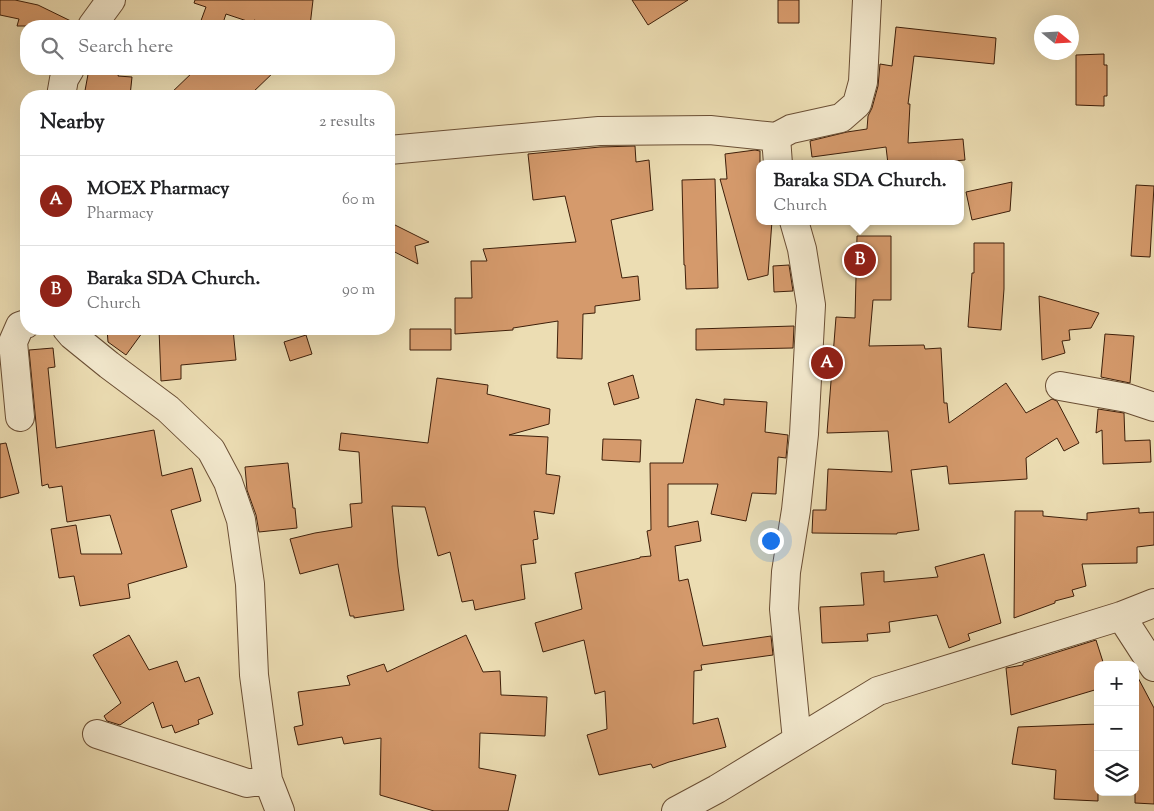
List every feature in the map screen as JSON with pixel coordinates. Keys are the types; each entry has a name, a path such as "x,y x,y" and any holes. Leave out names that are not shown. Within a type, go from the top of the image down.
{"street":[{"path":"96,20 111,0"},
{"path":"395,149 599,131 710,130 776,137 791,130 841,118 856,104 864,82 867,0"},
{"path":"62,90 66,75"},
{"path":"776,137 778,160"},
{"path":"795,225 802,249 811,305 804,434 796,510 786,572 784,609 797,740"},
{"path":"20,326 13,342 20,417"},
{"path":"72,335 168,409 211,450 228,482 243,529 250,584 254,675 268,780 280,811"},
{"path":"1060,386 1127,398 1154,408"},
{"path":"676,811 878,691 1121,616 1154,603"},
{"path":"1121,616 1154,667"},
{"path":"97,734 247,783 268,780"}],"building":[{"path":"0,0 15,0 38,5 69,20 20,20 20,26 17,26 19,19 0,15"},
{"path":"195,0 313,0 311,20 244,20 226,14 224,20 201,20 206,7 194,3"},
{"path":"632,0 688,0 648,25"},
{"path":"778,0 799,0 799,23 778,23"},
{"path":"896,27 996,38 994,64 914,56 908,104 910,104 908,143 963,139 965,160 888,160 886,147 812,157 810,141 867,129 868,116 878,86 880,64 892,66"},
{"path":"1104,54 1104,65 1107,65 1107,96 1104,96 1104,106 1076,105 1076,60 1079,60 1079,55"},
{"path":"88,75 132,77 131,90 85,90"},
{"path":"190,75 271,75 255,90 174,90"},
{"path":"635,146 636,162 649,160 653,210 611,220 622,278 638,276 640,300 595,306 595,313 583,314 582,359 557,358 558,321 513,328 513,330 455,334 455,298 472,298 471,261 487,261 483,249 576,242 565,196 533,200 528,154 600,147"},
{"path":"760,151 760,160 756,160 756,225 772,225 768,275 748,280 720,179 727,179 725,154"},
{"path":"715,179 718,288 686,289 682,180"},
{"path":"1012,182 1010,211 972,220 966,192"},
{"path":"1136,185 1154,186 1150,257 1131,256"},
{"path":"395,225 429,242 415,246 418,264 395,252"},
{"path":"857,236 891,236 891,300 873,300 869,346 924,345 925,349 941,348 944,403 947,403 949,423 1006,383 1026,413 1052,399 1057,401 1079,443 1064,451 1057,438 1026,458 1027,479 949,484 947,466 911,470 919,530 897,534 812,533 813,510 826,510 828,469 892,472 888,431 827,433 836,317 855,318"},
{"path":"974,243 1004,243 1004,289 1001,330 968,327 972,273 974,273"},
{"path":"789,265 793,291 774,292 773,266"},
{"path":"1039,296 1099,313 1091,328 1069,330 1070,340 1062,341 1065,353 1042,360"},
{"path":"794,326 793,348 696,350 696,329"},
{"path":"410,329 451,329 451,350 410,350"},
{"path":"1105,334 1134,336 1130,383 1101,377"},
{"path":"107,335 141,335 126,355 108,342"},
{"path":"159,335 234,335 236,360 181,365 181,379 161,381"},
{"path":"306,335 312,354 290,361 284,342"},
{"path":"53,348 55,367 48,368 56,448 154,430 162,476 192,468 201,501 171,510 187,567 128,584 130,598 80,606 74,576 59,578 51,529 76,525 81,554 122,554 110,515 67,522 62,486 49,488 48,484 42,486 29,350"},
{"path":"633,375 639,398 614,405 608,383"},
{"path":"437,378 488,385 487,394 550,409 549,424 509,435 548,437 546,474 560,476 554,514 534,511 538,539 533,540 536,563 521,565 525,599 475,610 473,600 462,602 450,552 438,556 425,507 392,506 404,610 354,618 354,616 350,616 338,564 300,574 290,539 352,527 350,504 362,503 359,452 339,450 341,433 428,443"},
{"path":"696,399 724,405 724,399 767,402 765,432 788,435 786,458 778,457 776,494 752,493 746,521 711,514 718,484 668,484 668,527 698,521 701,541 675,546 679,581 688,579 703,646 771,636 773,655 701,665 702,670 694,671 693,724 718,718 726,747 653,768 651,764 599,775 587,735 607,729 605,691 595,694 584,640 543,652 535,623 582,609 575,573 651,556 647,531 651,530 650,463 683,463"},
{"path":"1098,409 1124,413 1125,441 1150,440 1151,462 1103,464 1102,430 1096,433"},
{"path":"603,439 641,440 640,462 602,460"},
{"path":"6,443 19,493 0,498 0,444"},
{"path":"288,463 297,528 259,532 256,515 247,490 245,467"},
{"path":"1139,508 1139,513 1154,512 1154,545 1137,547 1137,563 1082,564 1086,586 1072,590 1074,596 1055,601 1055,603 1014,618 1015,511 1043,511 1043,516 1087,520 1087,513"},
{"path":"984,554 1001,623 968,634 970,640 949,648 937,615 889,622 890,632 867,634 868,641 822,643 820,607 864,605 861,573 884,571 884,582 938,577 935,567"},
{"path":"129,635 149,670 177,661 185,682 199,677 213,714 198,720 199,724 175,733 172,725 162,728 153,702 120,725 107,721 104,716 121,703 93,655"},
{"path":"466,635 483,672 500,671 501,695 547,697 545,736 480,733 479,768 516,775 508,811 434,811 380,795 381,738 344,744 342,737 298,745 294,727 303,725 298,692 350,685 347,676 384,664 387,672"},
{"path":"1096,640 1103,661 1094,661 1094,690 1011,715 1006,668 1023,665 1023,663"},
{"path":"1139,680 1154,708 1154,804 1135,803 1135,796 1139,796"},
{"path":"1094,724 1094,796 1098,796 1098,801 1054,799 1056,770 1012,764 1018,727"}],"place":[{"name":"Baraka SDA Church.","path":"860,260"},
{"name":"MOEX Pharmacy","path":"827,363"}]}
